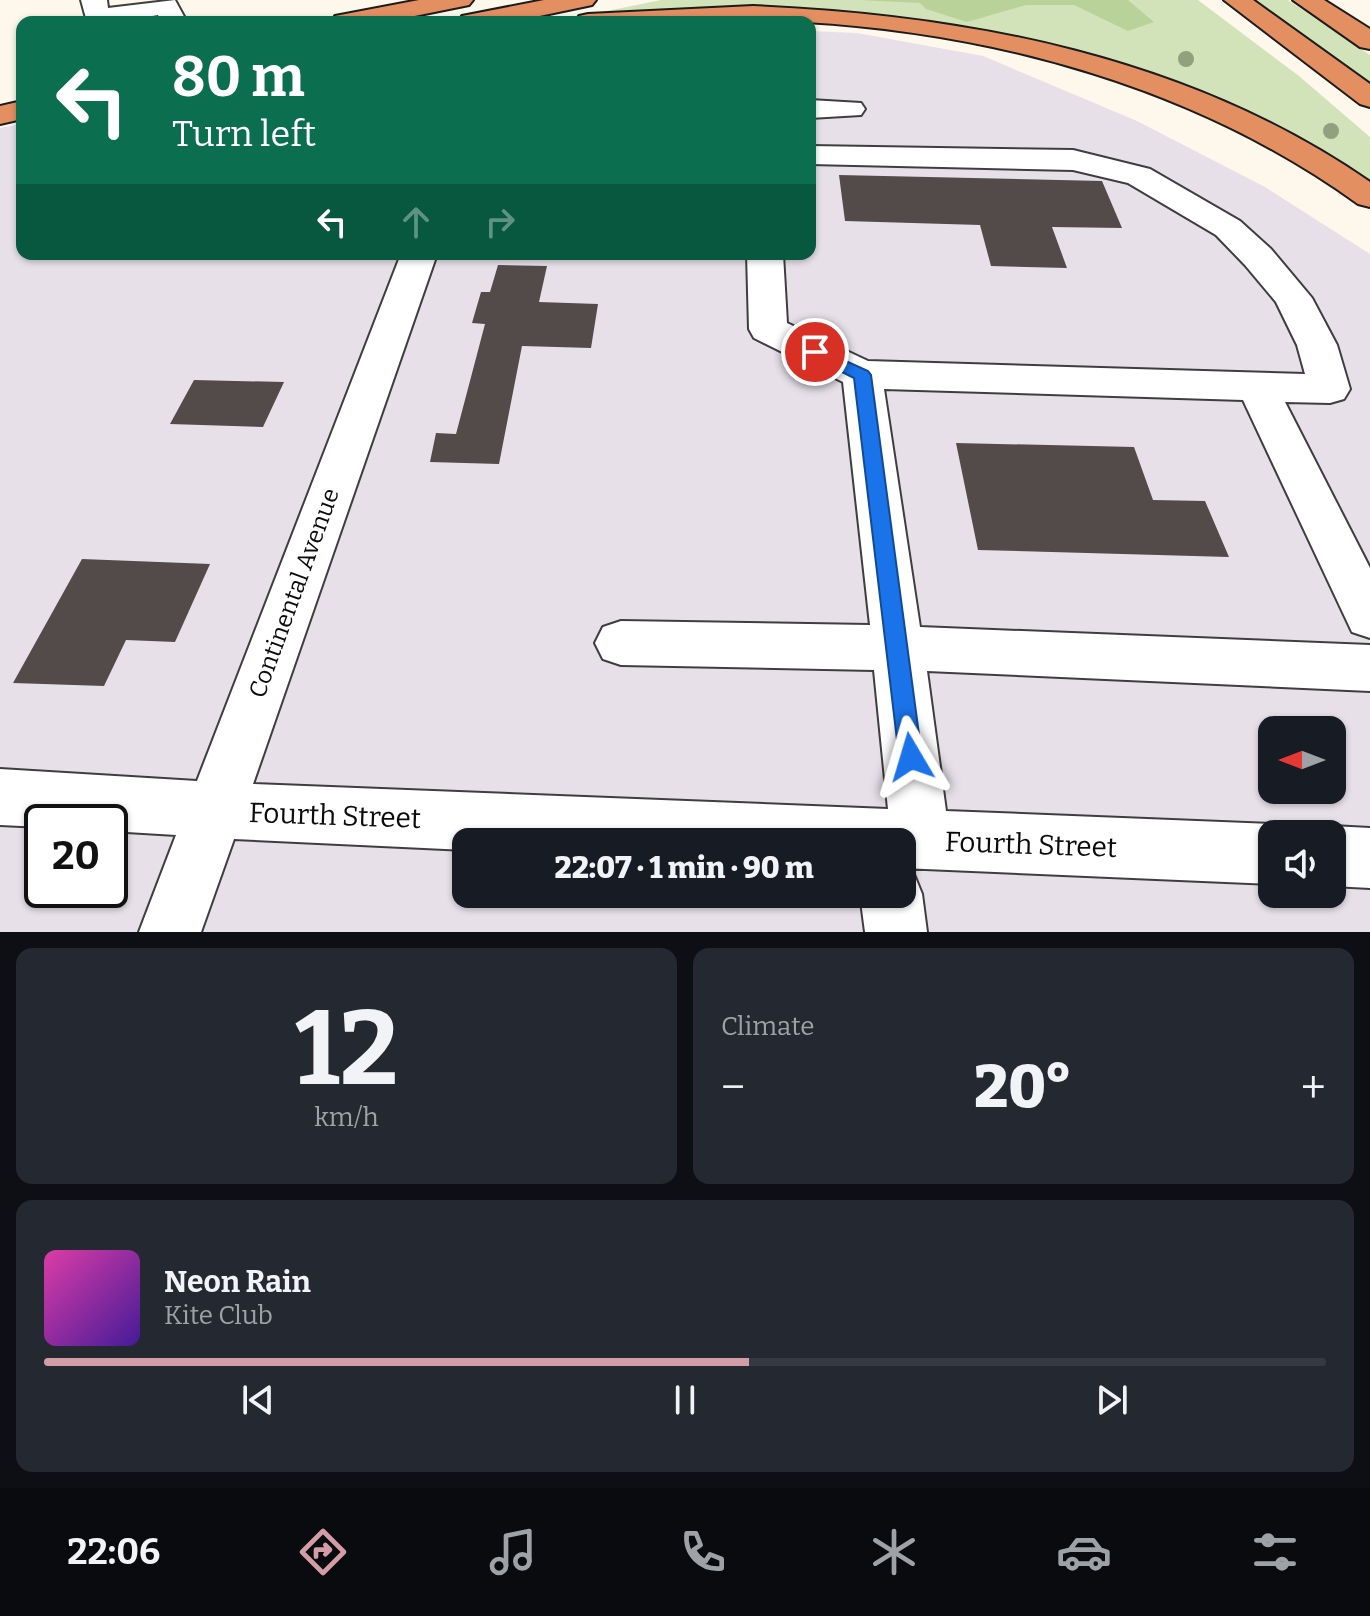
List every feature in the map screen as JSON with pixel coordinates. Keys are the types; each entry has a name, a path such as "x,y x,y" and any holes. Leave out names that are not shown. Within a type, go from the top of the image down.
{"highway":[{"path":"394,13 431,0"},
{"path":"377,16 460,0"},
{"path":"502,16 583,0"},
{"path":"1237,0 1370,98"},
{"path":"1306,0 1370,41"},
{"path":"639,16 805,11 919,22 1014,40 1116,70 1202,104 1309,158 1370,197"}],"street":[{"path":"109,16 168,6 172,16"},
{"path":"816,109 850,109"},
{"path":"765,260 768,329 862,375 1330,389 1317,345 1293,298 1228,228 1139,176 1073,160 816,155"},
{"name":"Continental Avenue","path":"170,932 417,260"},
{"path":"862,375 898,648 894,828"},
{"path":"1257,387 1370,617"},
{"path":"621,643 898,648 1370,668"},
{"name":"Fourth Street","path":"0,797 499,828"},
{"name":"Fourth Street","path":"916,853 1258,854"},
{"path":"1346,857 1370,858"},
{"path":"895,908 896,932"}],"shaded area":[{"path":"816,31 857,33 983,56 1137,121 1265,187 1370,254 1370,932 0,932 0,128 16,125 16,260 816,260"}],"green space":[{"path":"661,0 1198,0 1299,76 1370,137 1370,187 1253,123 1174,85 1051,45 983,30 845,12 705,11 583,16"},
{"path":"859,0 1128,0 1154,22 1128,31 1074,5 1026,5 967,22 926,9 920,3"},
{"path":"1251,0 1288,0 1370,55 1370,83"}],"building":[{"path":"839,175 1102,181 1122,228 1052,227 1067,268 991,266 980,225 845,221"},
{"path":"498,265 547,266 539,302 598,304 591,348 522,346 499,464 430,462 436,433 456,434 485,324 472,323 481,292 490,292"},
{"path":"194,380 284,382 263,427 170,424"},
{"path":"956,443 1134,447 1153,500 1205,501 1229,557 978,550"},
{"path":"82,559 210,564 175,642 126,640 104,686 13,683"}],"route":[{"path":"815,352 862,375 911,757"}]}
